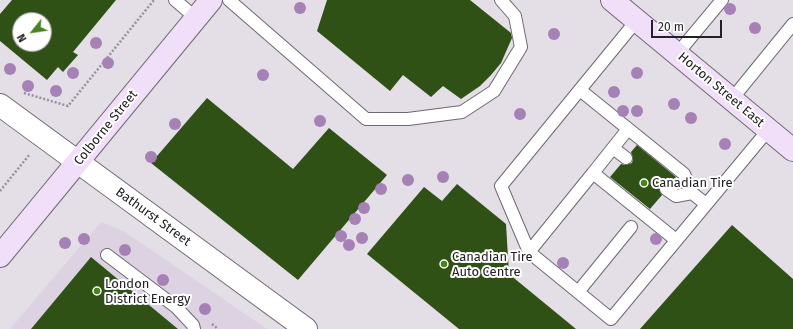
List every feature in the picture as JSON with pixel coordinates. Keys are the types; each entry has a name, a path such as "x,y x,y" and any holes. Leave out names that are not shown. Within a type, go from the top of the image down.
{"street":[{"name":"Colborne Street","path":"0,256 210,0"},
{"name":"Horton Street East","path":"612,0 793,150"},
{"name":"Bathurst Street","path":"0,104 306,329"}],"lane":[{"path":"175,0 196,18"},
{"path":"229,0 366,119 408,119 462,112 494,91 521,46 515,16 501,0"},
{"path":"678,54 722,0"},
{"path":"637,20 501,186 529,252 611,319 768,129"},
{"path":"732,99 793,24"},
{"path":"580,90 684,174 692,193 706,204"},
{"path":"529,252 628,129"},
{"path":"612,148 626,158"},
{"path":"593,173 676,240"},
{"path":"666,189 676,196 692,193"},
{"path":"578,292 631,227"},
{"path":"107,255 176,307 193,325 194,329"}],"path":[{"path":"19,92 68,106 154,0"},
{"path":"0,191 44,137"}],"shaded area":[{"path":"101,222 125,232 267,329 10,329"}],"building":[{"path":"12,0 116,0 73,52 78,55 63,72 58,67 47,80 13,52 52,52 52,12 12,12 12,51 0,41 0,14"},
{"path":"327,0 470,0 511,33 512,38 501,63 491,75 480,86 461,99 443,86 431,97 403,75 390,91 317,31"},
{"path":"207,98 293,169 329,128 387,175 298,280 151,163"},
{"name":"Canadian Tire","path":"637,145 676,177 671,183 666,182 660,184 659,189 662,195 650,209 610,177 621,164 625,165 632,163 633,159 631,152"},
{"name":"Canadian Tire Auto Centre","path":"457,184 506,224 509,274 576,329 459,329 367,254 424,187 442,201"},
{"path":"732,225 793,279 793,329 640,329"},
{"name":"London District Energy","path":"91,257 178,329 31,329"}],"place":[{"name":"Canadian Tire","path":"644,183"},
{"name":"Canadian Tire Auto Centre","path":"444,264"},
{"name":"London District Energy","path":"97,291"}]}
